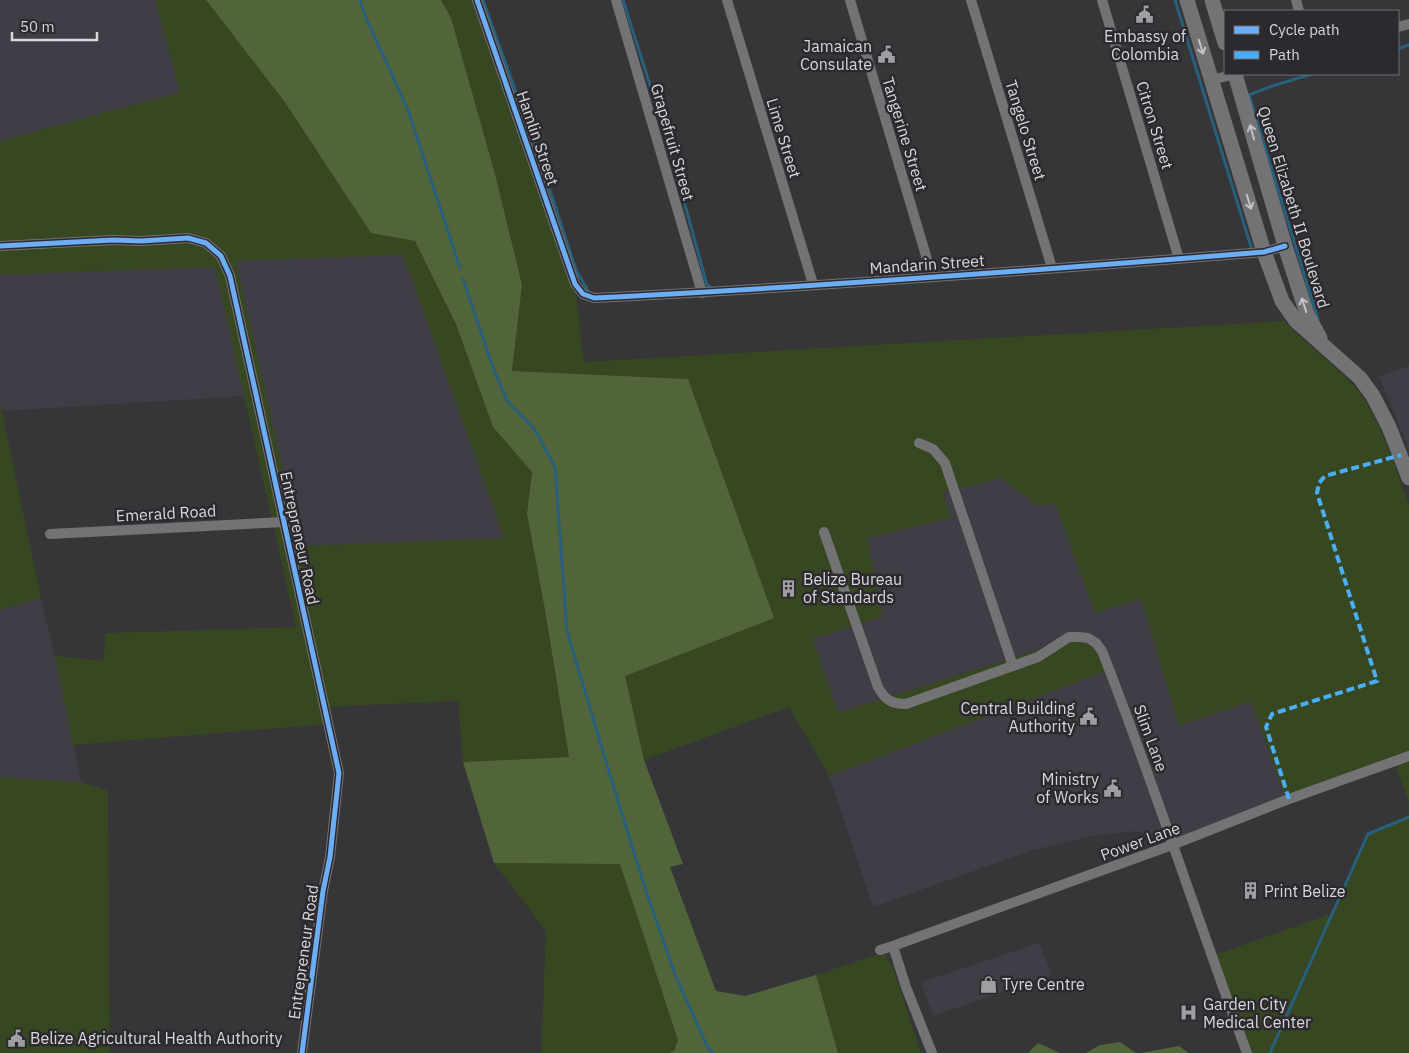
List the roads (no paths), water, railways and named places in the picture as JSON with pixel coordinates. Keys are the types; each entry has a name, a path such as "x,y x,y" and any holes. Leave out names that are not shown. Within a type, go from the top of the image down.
{"street":[{"name":"Hamlin Street","path":"477,0 575,284"},
{"name":"Grapefruit Street","path":"616,0 702,293"},
{"name":"Lime Street","path":"727,0 813,284"},
{"name":"Tangerine Street","path":"850,0 932,276"},
{"name":"Tangelo Street","path":"971,0 1052,268"},
{"name":"Citron Street","path":"1102,0 1179,259"},
{"name":"Queen Elizabeth II Boulevard","path":"1188,0 1264,252 1282,300 1296,320 1360,378 1373,396 1389,427 1409,478"},
{"path":"1212,0 1224,40"},
{"path":"1211,80 1231,75"},
{"name":"Queen Elizabeth II Boulevard","path":"1235,75 1285,246 1307,314 1325,348"},
{"name":"Entrepreneur Road","path":"0,246 188,238 206,244 221,256 230,276 339,773 330,857 323,891 302,1053"},
{"name":"Mandarin Street","path":"575,284 583,294 594,298 702,293 1179,259 1264,252 1285,246"},
{"path":"920,443 933,449 945,463 1013,666"},
{"name":"Emerald Road","path":"50,534 284,522"},
{"name":"Slim Lane","path":"824,532 878,687 890,702 906,704 1013,666 1038,657 1069,638 1079,636 1088,638 1096,643 1102,651 1133,730 1247,1053"},
{"name":"Power Lane","path":"880,950 1172,845 1288,799 1409,756"},
{"path":"893,946 906,987 932,1053"}],"waterway":[{"path":"360,0 366,18 408,110 460,268"},
{"path":"483,0 540,160 576,270 588,291"},
{"path":"623,0 665,132 707,285 713,288"},
{"path":"1175,0 1251,247"},
{"path":"1399,49 1409,45"},
{"path":"1309,75 1249,95 1318,319"},
{"path":"463,279 492,365 507,401 535,430 555,467 567,631 648,897 676,977 708,1048 713,1053"},
{"path":"1270,1053 1368,834 1409,817"}],"place":[{"name":"Embassy of Colombia","path":"1145,14"},
{"name":"Jamaican Consulate","path":"886,55"},
{"name":"Belize Bureau of Standards","path":"789,588"},
{"name":"Central Building Authority","path":"1089,717"},
{"name":"Ministry of Works","path":"1113,788"},
{"name":"Print Belize","path":"1250,891"},
{"name":"Tyre Centre","path":"988,984"},
{"name":"Garden City Medical Center","path":"1189,1013"},
{"name":"Belize Agricultural Health Authority","path":"16,1038"}]}
